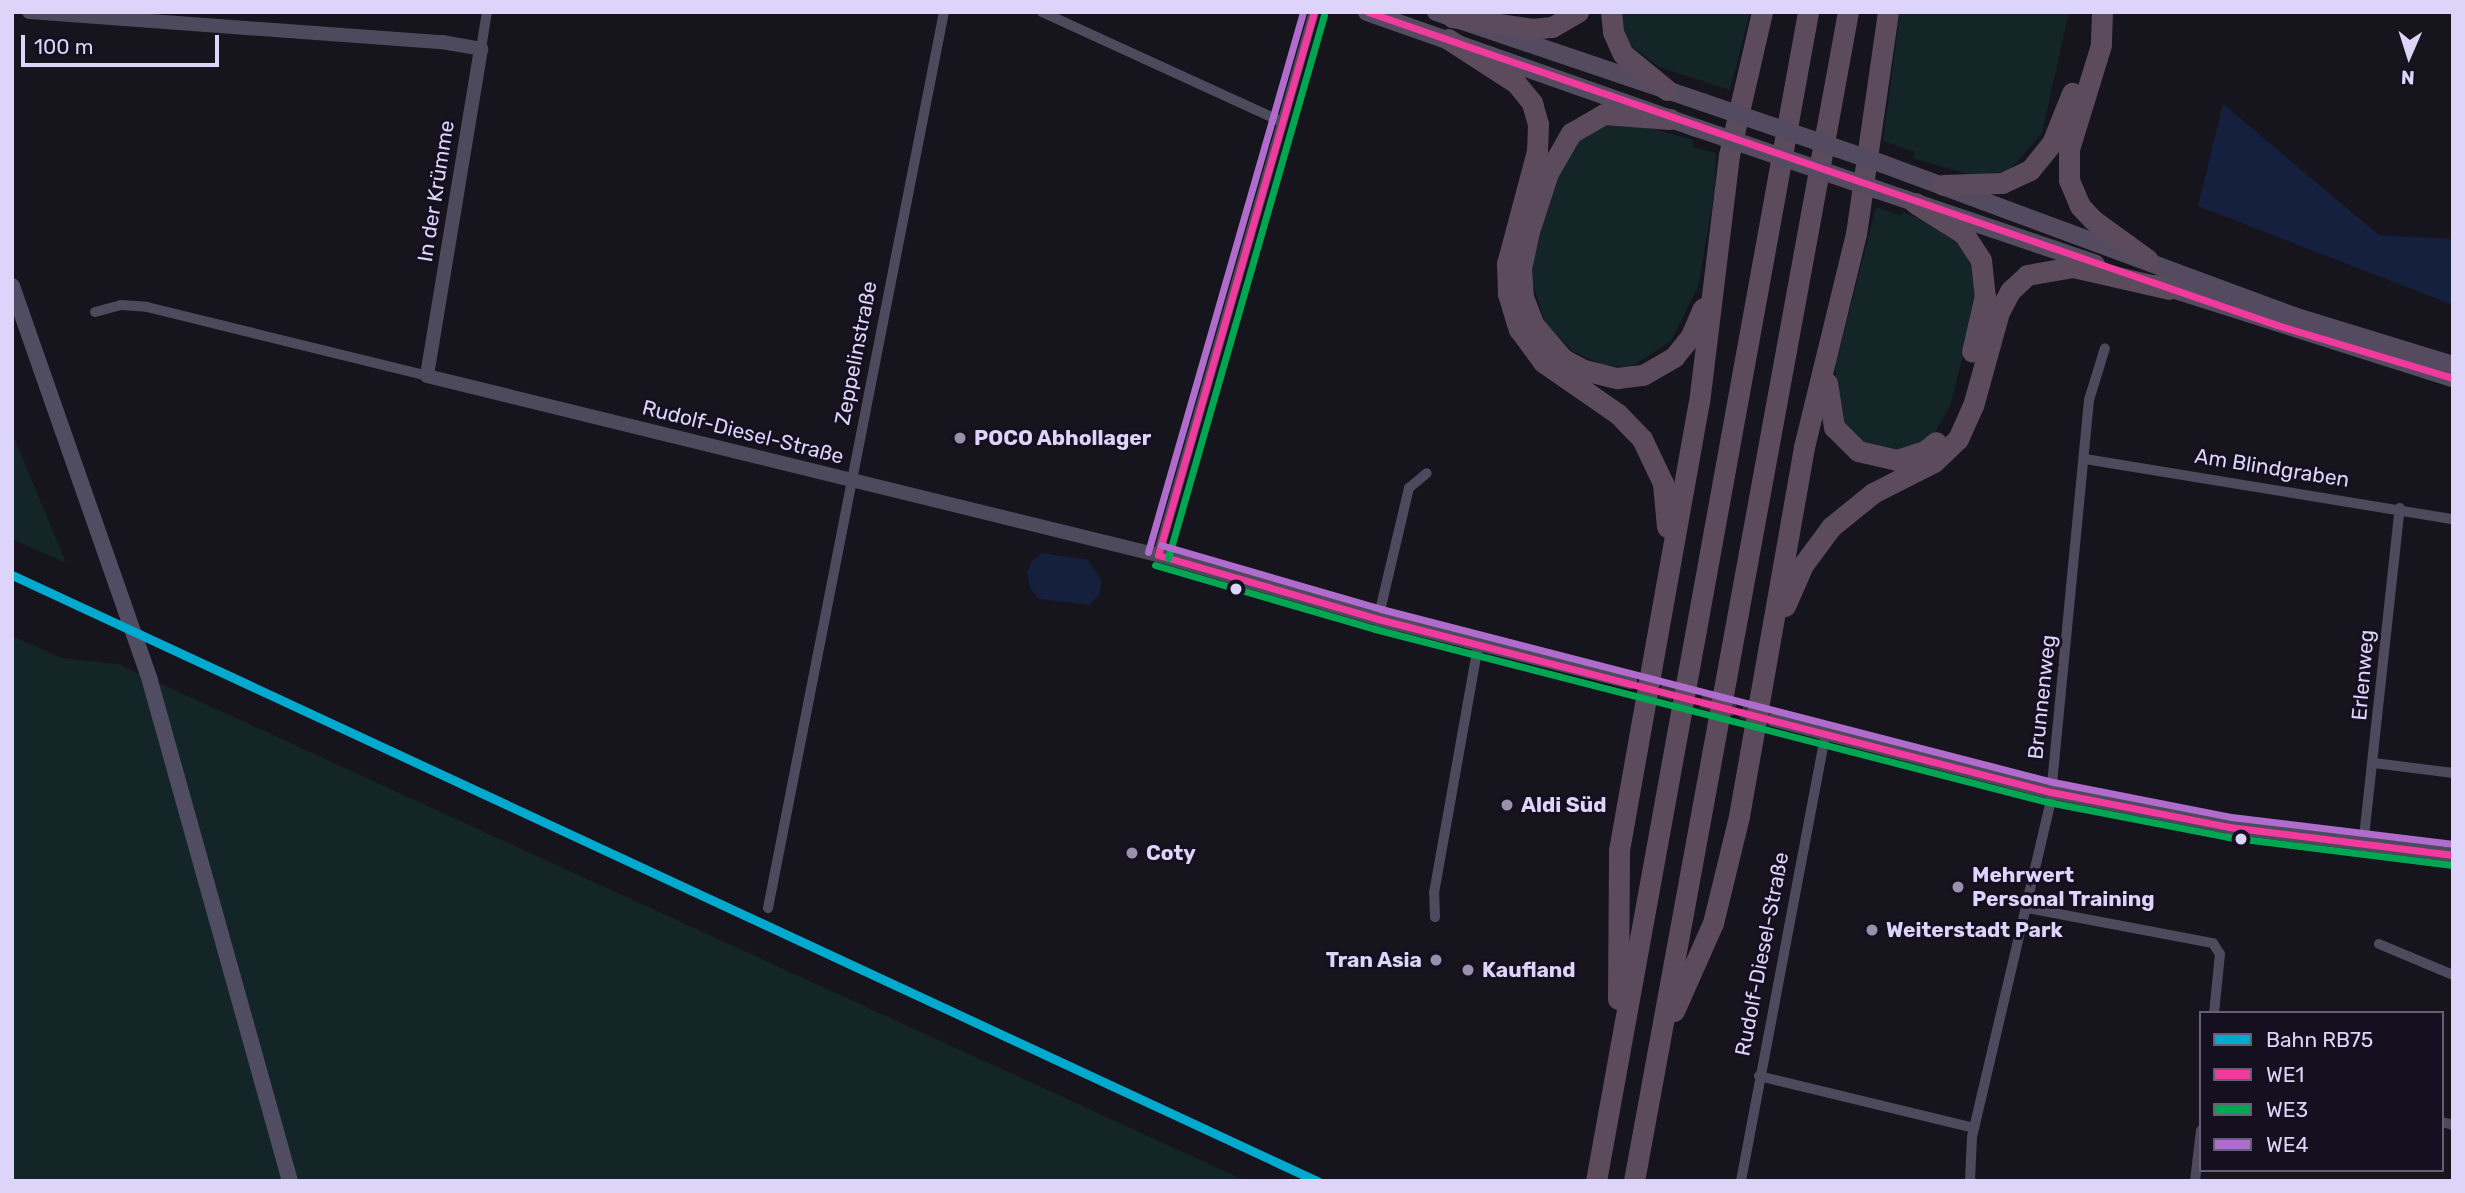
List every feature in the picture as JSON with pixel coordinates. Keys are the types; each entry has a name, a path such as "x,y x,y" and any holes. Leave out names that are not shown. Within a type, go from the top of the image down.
{"highway":[{"path":"1444,15 1532,29 1552,27 1578,12"},
{"path":"1611,12 1613,32 1623,54 1667,90"},
{"path":"1617,1064 1619,850 1660,607 1699,403 1729,155 1762,12"},
{"path":"1596,1181 1808,12"},
{"path":"1634,1181 1848,12"},
{"path":"1658,1049 1722,897 1804,447 1856,234 1888,12"},
{"path":"1944,185 2002,183 2017,179 2040,159 2061,124 2078,75 2089,12"},
{"path":"2102,12 2101,45 2069,149 2069,180 2080,206 2093,220 2147,259"},
{"path":"1448,39 1493,66 1525,93 1538,124 1533,166 1508,255 1511,308 1519,329 1543,362 1618,414 1652,455 1668,507 1660,607"},
{"path":"1670,119 1604,114 1571,133 1548,173 1529,231 1521,269 1523,297 1534,325 1563,359 1600,375 1631,378 1664,365 1684,348 1699,323 1717,262"},
{"path":"1836,319 1826,394 1830,416 1841,437 1858,452 1883,460 1925,452 1947,430 1956,412 1985,285 1981,260 1964,233 1915,203"},
{"path":"1764,676 1793,585 1831,527 1874,493 1934,463 1958,439 1973,406 1999,312 2017,283 2036,271 2064,267 2169,289"}],"main road":[{"path":"1367,12 1670,119 2169,289 2453,378"},
{"path":"1444,15 1944,185 2294,316 2453,365"},
{"path":"12,286 118,582 150,681 290,1181"}],"street":[{"path":"29,12 442,42 481,49"},
{"name":"In der Krümme","path":"427,376 487,12"},
{"name":"Zeppelinstraße","path":"768,908 944,12"},
{"path":"1042,12 1280,121"},
{"path":"1158,555 1280,121 1314,12"},
{"name":"Rudolf-Diesel-Straße","path":"95,312 121,304 147,307 1158,555 1378,619 1630,682"},
{"name":"Brunnenweg","path":"1970,1181 1974,1128 2052,792 2091,385 2105,348"},
{"name":"Am Blindgraben","path":"2085,459 2400,508 2453,519"},
{"path":"1378,619 1409,488 1427,473"},
{"name":"Erlenweg","path":"2363,846 2400,508"},
{"path":"1436,917 1434,893 1478,645"},
{"path":"1774,720 2052,792 2229,827 2363,846 2453,855"},
{"name":"Rudolf-Diesel-Straße","path":"1741,1181 1825,735"},
{"path":"2374,763 2453,773"},
{"path":"2027,908 2213,943 2220,954 2214,1011"},
{"path":"2379,944 2453,975"},
{"path":"1759,1076 1974,1128"},
{"path":"2195,1181 2199,1147"}],"shaded area":[{"path":"1621,12 1750,12 1730,90 1659,67 1630,45 1620,23"},
{"path":"1900,12 2069,12 2042,133 2009,171 1971,175 1913,158 1915,152 1883,141"},
{"path":"1628,122 1693,140 1693,147 1716,153 1714,195 1698,287 1671,341 1631,367 1603,365 1572,351 1545,322 1531,278 1537,236 1567,153 1584,134 1602,125"},
{"path":"1876,207 1902,216 1903,212 1947,230 1973,258 1977,300 1950,406 1935,432 1917,447 1894,452 1863,445 1847,433 1834,398 1836,364"},
{"path":"12,432 66,563 12,539"},
{"path":"12,636 62,658 118,664 1246,1181 12,1181"}],"water":[{"path":"2223,104 2379,235 2453,239 2453,305 2198,206"},
{"path":"1042,553 1088,560 1102,581 1099,595 1090,605 1039,599 1030,588 1027,573 1032,561"}],"tunnel":[{"path":"1640,685 1774,720"}],"rail line":[{"name":"RB75","path":"12,575 1317,1181"}],"transit line":[{"name":"WE4","path":"1148,552 1303,12"},
{"name":"WE1","path":"1314,12 1158,555 1378,619 2051,792 2229,827 2453,855"},
{"name":"WE1","path":"1368,12 2277,325 2453,378"},
{"name":"WE3","path":"1168,558 1324,15"},
{"name":"WE4","path":"1161,545 1381,609 2053,782 2231,817 2453,844"},
{"name":"WE3","path":"1155,565 1375,629 2048,802 2228,837 2452,865"}],"place":[{"name":"POCO Abhollager","path":"960,438"},
{"name":"Aldi Süd","path":"1507,805"},
{"name":"Coty","path":"1132,853"},
{"name":"Mehrwert Personal Training","path":"1958,887"},
{"name":"Weiterstadt Park","path":"1872,930"},
{"name":"Tran Asia","path":"1436,960"},
{"name":"Kaufland","path":"1468,970"}]}
